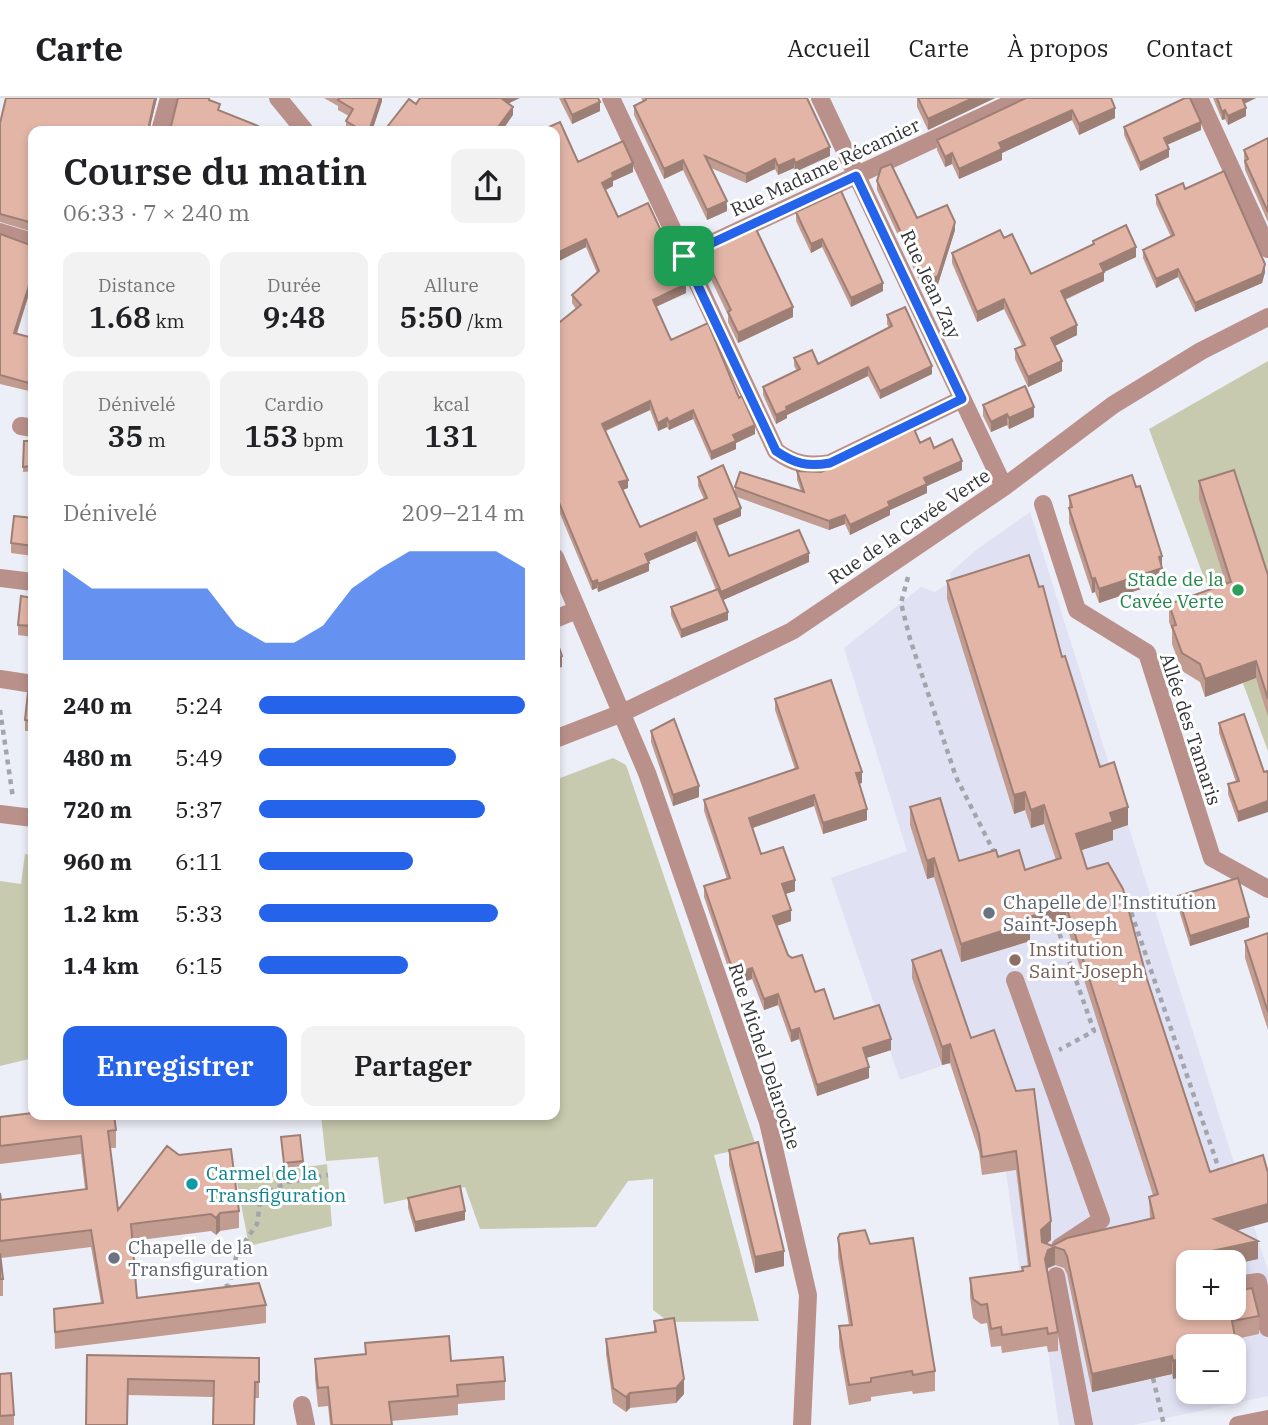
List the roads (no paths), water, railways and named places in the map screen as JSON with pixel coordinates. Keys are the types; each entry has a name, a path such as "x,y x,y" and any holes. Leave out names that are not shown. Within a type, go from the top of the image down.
{"street":[{"path":"161,126 169,98"},
{"path":"278,98 301,126"},
{"path":"611,98 776,451 791,462 811,466 830,463 962,399"},
{"name":"Rue Jean Zay","path":"820,98 1004,487"},
{"name":"Rue Madame Récamier","path":"684,256 1022,98"},
{"path":"1199,98 1268,249"},
{"path":"0,232 28,240"},
{"name":"Rue de la Cavée Verte","path":"560,737 622,713 792,631 1004,487 1113,404 1201,351 1268,317"},
{"name":"Allée des Tamaris","path":"1043,504 1077,610 1147,653 1212,858 1268,889"},
{"name":"Rue Michel Delaroche","path":"560,569 647,773 768,1122 808,1295 802,1425"},
{"path":"0,578 28,581"},
{"path":"560,617 577,610"},
{"path":"0,679 28,683"},
{"path":"0,814 28,817"},
{"path":"1015,979 1101,1220 1051,1253"},
{"path":"1056,1276 1084,1425"},
{"path":"1246,1284 1258,1282 1268,1328"},
{"path":"302,1405 306,1425"},
{"path":"1238,1425 1268,1419"}],"place":[{"name":"Stade de la Cavée Verte","path":"1238,590"},
{"name":"Chapelle de l'Institution Saint-Joseph","path":"989,913"},
{"name":"Institution Saint-Joseph","path":"1015,960"},
{"name":"Carmel de la Transfiguration","path":"192,1184"},
{"name":"Chapelle de la Transfiguration","path":"114,1258"}]}
